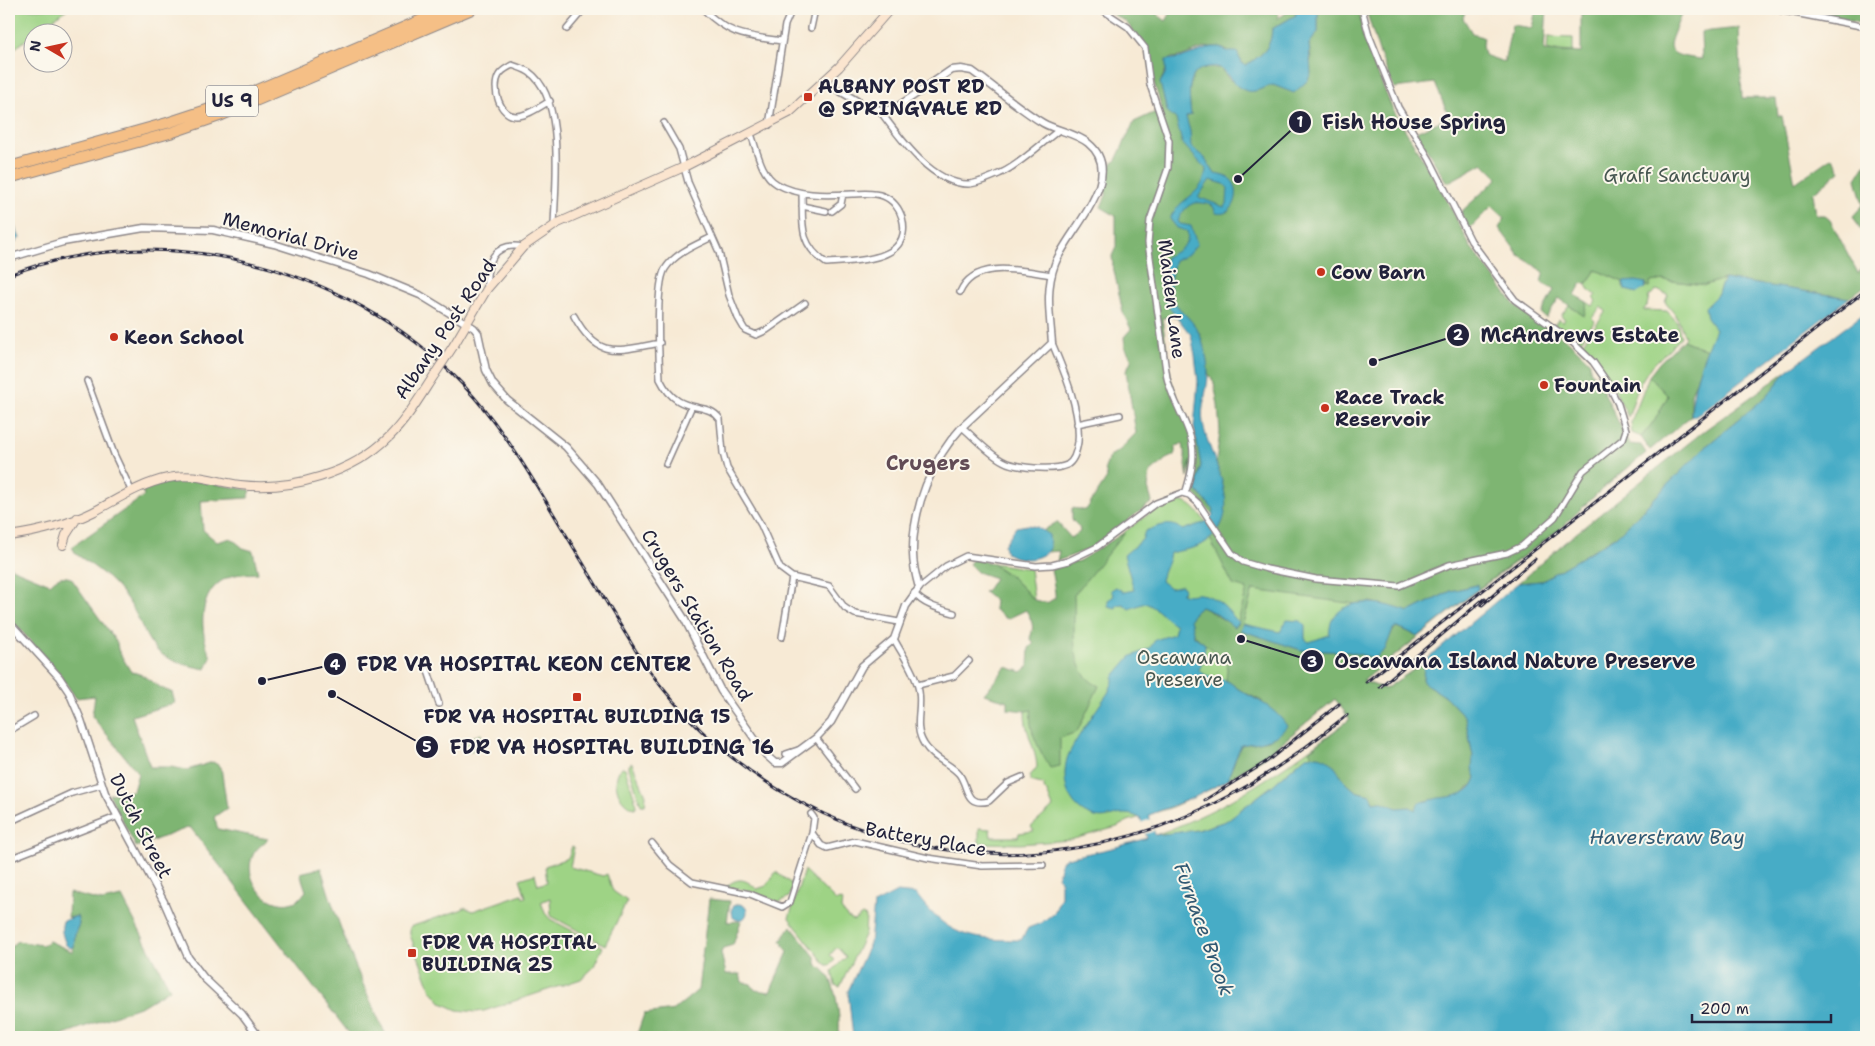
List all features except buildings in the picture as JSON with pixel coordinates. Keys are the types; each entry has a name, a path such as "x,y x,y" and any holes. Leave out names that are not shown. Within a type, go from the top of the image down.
{"highway":[{"name":"US 9","path":"9,167 150,128 219,106 447,9"},
{"name":"US 9","path":"9,178 170,132 222,115 472,9"}],"main road":[{"name":"Albany Post Road","path":"9,536 31,532 92,513 132,490 179,476 199,477 239,485 283,485 316,478 345,468 375,450 391,434 435,374 487,289 522,247 554,226 684,167 769,125 789,113 823,81 890,9"},
{"path":"63,545 66,535 77,518"}],"street":[{"path":"567,29 584,9"},
{"path":"703,9 716,22 734,32 782,41"},
{"path":"769,125 785,25 792,9"},
{"path":"811,28 814,9"},
{"name":"Maiden Lane","path":"1101,9 1128,27 1145,48 1150,85 1169,141 1168,168 1150,220 1148,243 1170,392 1193,446 1192,462 1185,494"},
{"path":"786,754 801,750 816,738 837,714 862,666 894,639 899,622 916,591 946,566 966,556 1036,566 1062,563 1097,547 1156,504 1175,494 1185,494 1193,498 1206,513 1237,558 1257,567 1336,582 1388,586 1402,585 1449,566 1510,552 1526,544 1555,517 1583,471 1621,442 1625,436 1626,429 1613,392 1593,362 1569,339 1515,300 1471,241 1430,160 1398,107 1369,34 1362,9"},
{"path":"1774,9 1866,27"},
{"path":"550,101 522,115 511,115 506,112 499,99 496,90 498,78 503,70 512,65 524,70 533,76 550,101 555,134 554,226"},
{"path":"823,81 862,104 880,111 897,107 951,70 964,69 972,71 1041,122 1088,143 1097,154 1102,176 1097,194 1065,242 1048,287 1052,343 1067,380 1077,424 1078,443 1073,459 1066,465 1040,468 1003,461 962,427"},
{"path":"880,111 899,138 924,163 950,180 969,184 1002,173 1059,130"},
{"path":"664,123 679,148 688,182 719,252 729,295 745,330 756,335 768,330 805,303"},
{"path":"751,134 766,174 770,179 788,189 802,193 869,193 882,195 890,201 904,222 901,240 897,246 882,255 844,262 826,263 809,248 804,240 802,193"},
{"path":"802,206 829,211 841,204 843,194"},
{"name":"Memorial Drive","path":"9,258 63,242 144,228 212,230 274,244 368,274 420,295 466,323"},
{"path":"712,237 687,250 665,269 658,304 660,379 662,384 679,403 691,408 711,411 720,419 723,453 728,468 761,526 780,568 792,577 829,586 845,608 855,614 899,622"},
{"path":"487,289 488,264 493,257 503,248 514,245 522,247"},
{"path":"960,292 964,283 977,274 995,269 1052,275"},
{"path":"574,316 588,339 598,346 622,350 660,343"},
{"name":"Crugers Station Road","path":"466,323 478,333 486,370 498,391 566,447 598,484 679,610 721,691 766,755 775,763 782,763 801,750"},
{"path":"954,613 919,599 916,591 912,553 924,491 933,467 951,439 1052,343"},
{"path":"86,381 114,454 132,490"},
{"path":"666,464 691,408"},
{"path":"1077,424 1120,415"},
{"path":"782,636 792,577"},
{"name":"Dutch Street","path":"9,622 59,677 69,692 82,720 101,785 116,817 164,902 193,965 204,978 236,1006 260,1037"},
{"path":"894,639 918,685 918,728 922,742 938,760 959,775 971,799 983,802 989,801 1008,783 1022,777"},
{"path":"918,685 954,676 969,661"},
{"path":"426,665 439,704"},
{"path":"9,731 34,716"},
{"path":"816,738 855,789"},
{"path":"9,822 72,793 101,785"},
{"path":"652,843 670,866 692,882 750,894 782,907 790,902 812,834 814,818 811,814"},
{"path":"9,859 116,817"},
{"name":"Battery Place","path":"812,834 821,845 827,848 855,841 928,858 982,866 1043,865"}],"green space":[{"path":"9,9 67,9 49,22 22,22 22,43 9,53"},
{"path":"1104,9 1150,9 1166,21 1173,9 1280,9 1277,19 1292,9 1296,10 1296,15 1272,29 1268,47 1257,58 1246,65 1242,64 1238,56 1216,47 1205,48 1171,58 1160,83 1191,115 1190,84 1200,68 1220,68 1230,80 1254,91 1273,85 1284,88 1311,60 1309,44 1318,32 1318,9 1359,9 1363,37 1392,108 1446,198 1470,246 1514,304 1527,315 1567,340 1590,362 1590,370 1602,388 1629,444 1641,445 1646,453 1605,486 1560,529 1478,589 1476,585 1451,591 1409,612 1372,602 1355,604 1253,590 1241,630 1301,650 1349,652 1375,658 1396,627 1419,636 1363,681 1385,689 1424,663 1423,682 1446,697 1465,717 1473,756 1473,770 1476,777 1474,783 1460,796 1419,802 1418,809 1414,810 1410,807 1397,808 1373,802 1370,795 1354,790 1331,764 1320,757 1313,756 1309,751 1350,719 1335,699 1263,758 1227,780 1241,745 1269,740 1262,701 1241,691 1226,680 1228,659 1197,637 1191,630 1189,622 1192,615 1201,607 1237,625 1247,589 1233,585 1210,539 1220,525 1224,492 1216,462 1220,432 1218,405 1214,383 1208,373 1200,334 1186,316 1162,318 1171,380 1178,401 1194,435 1194,441 1198,440 1201,465 1196,490 1214,510 1213,515 1192,491 1190,460 1188,478 1183,444 1175,446 1175,455 1166,459 1150,473 1148,488 1152,502 1090,549 1057,561 1059,551 1047,552 1050,549 1044,530 1057,522 1071,538 1080,532 1079,527 1072,520 1072,508 1086,510 1107,478 1105,468 1110,456 1120,450 1136,433 1126,371 1132,359 1125,347 1124,337 1131,329 1123,313 1112,256 1116,247 1116,216 1101,207 1107,193 1102,191 1104,171 1116,160 1134,122 1162,109 1153,80 1147,48 1126,22"},
{"name":"Graff Sanctuary","path":"1402,9 1466,9 1463,18 1472,33 1484,38 1482,45 1484,55 1504,62 1512,25 1532,28 1536,9 1547,9 1544,51 1581,53 1581,9 1682,9 1670,44 1671,50 1676,54 1686,57 1702,59 1701,32 1739,28 1742,98 1776,98 1778,116 1782,116 1795,183 1832,157 1840,171 1813,193 1816,215 1824,215 1830,220 1858,273 1866,262 1866,285 1849,298 1724,279 1705,285 1664,280 1650,282 1649,287 1646,286 1646,283 1623,282 1596,270 1587,283 1581,284 1575,295 1587,302 1584,316 1559,298 1546,318 1541,314 1554,290 1541,282 1544,272 1519,255 1499,228 1505,218 1492,206 1468,230 1461,212 1498,178 1483,163 1447,183 1416,132 1449,117 1435,83 1394,88 1379,52 1366,10 1400,14"},
{"path":"1786,9 1854,9 1866,11 1866,24"},
{"path":"1548,37 1573,38 1573,52 1547,50"},
{"path":"1866,163 1866,240 1853,216 1863,205 1856,179"},
{"path":"1596,270 1623,282 1623,287 1644,289 1646,286 1649,287 1650,282 1664,280 1705,285 1724,279 1717,295 1705,307 1716,329 1707,350 1683,340 1685,337 1677,317 1665,302 1668,295 1657,290 1649,296 1647,306 1643,310 1667,311 1677,322 1681,337 1649,369 1639,385 1628,417 1607,375 1582,344 1606,311 1601,307 1592,318 1595,321 1580,342 1554,325 1559,319 1563,322 1565,319 1561,316 1569,305 1584,316 1587,302 1593,306 1596,301 1593,298 1596,295 1588,289 1587,283"},
{"path":"1683,340 1707,350 1691,394 1691,416 1650,450 1641,437 1655,420 1668,396 1649,376 1660,362"},
{"path":"1787,371 1767,396 1704,448 1617,536 1541,581 1518,583 1564,543 1705,430"},
{"path":"1649,376 1668,396 1655,420 1641,437 1632,433 1631,422"},
{"name":"Oscawana Preserve","path":"1636,461 1586,503 1560,529 1478,590 1363,681 1385,689 1424,663 1422,672 1473,756 1306,756 1273,785 1226,821 1198,830 1155,835 1208,813 1257,785 1350,719 1335,699 1263,758 1211,789 1170,808 1128,821 1117,827 1070,840 1020,844 979,843 979,828 990,829 991,837 1018,837 1019,833 1034,831 1031,827 1053,807 1043,787 1045,785 1030,781 1030,776 1037,767 1035,753 1026,726 1025,711 1033,709 1066,667 1053,569 1068,565 1096,552 1160,506 1176,502 1187,503 1206,522"},
{"path":"190,480 251,490 248,498 201,501 203,530 217,542 231,538 243,548 253,551 258,573 231,576 217,584 210,592 203,613 204,636 211,657 206,669 183,664 167,657 156,649 149,640 130,603 114,583 76,554 72,547 144,496 142,490 160,484"},
{"path":"1125,532 1074,595 1074,633 1077,659 1081,670 1099,686 1077,732 1060,738 1060,766 1050,768 1033,732 1031,724 1032,710 1008,709 1008,701 984,694 1006,667 1022,672 1028,667 1029,648 1034,643 1030,638 1033,627 1031,621 1026,610 1007,619 994,609 995,601 984,592 995,578 977,572 969,564 973,559 991,563 1013,578 1034,600 1047,603 1055,598 1051,569 1079,561"},
{"path":"992,563 1030,569 1034,600 1013,578"},
{"path":"9,567 50,584 59,577 71,578 117,643 118,650 131,672 142,675 161,688 172,692 175,703 132,716 150,767 171,767 187,770 213,762 221,767 227,808 214,817 218,829 268,839 255,851 250,863 254,883 260,892 268,899 278,903 298,900 306,891 300,873 321,868 351,954 387,1037 352,1037 190,827 136,847 109,794 133,791 138,773 92,716 95,696 76,698 61,676 9,617"},
{"path":"481,734 485,746 464,753 460,741"},
{"path":"632,763 646,795 645,805 641,805 629,768 629,765"},
{"path":"622,767 625,768 637,805 635,808 624,802 618,791 616,784 618,772"},
{"path":"572,846 574,847 570,867 603,876 607,874 613,891 627,901 605,945 551,916 550,898 541,902 545,913 550,919 603,947 593,968 581,979 484,1011 457,1010 442,1003 431,990 410,935 410,927 463,909 464,907 473,911 522,894 523,898 526,897 520,879 535,874 538,885 547,882 545,866 568,858"},
{"path":"804,870 836,901 842,900 841,909 848,918 854,921 862,915 866,917 865,933 840,987 835,985 832,971 846,957 837,947 830,955 835,960 830,965 826,965 789,918"},
{"path":"776,872 793,885 789,897 779,902 749,891 726,887 734,881 742,880 757,889 766,886"},
{"path":"69,893 102,901 122,897 170,989 142,1006 64,1034 61,1037 9,1037 9,948 17,941 42,945 49,941 73,952 75,933 79,924 77,916 68,918"},
{"path":"709,899 730,901 727,922 741,921 733,945 723,948 721,953 726,974 740,974 742,982 751,984 755,990 770,992 788,952 781,941 791,926 816,958 816,964 827,974 831,981 839,1015 838,1037 636,1037 644,1014 674,1010 698,990"}],"water":[{"name":"Haverstraw Bay","path":"1293,9 1318,9 1318,32 1309,44 1311,74 1307,81 1294,93 1273,85 1257,91 1247,91 1238,87 1220,68 1216,67 1201,69 1192,78 1190,85 1191,115 1186,117 1190,131 1191,147 1205,158 1215,174 1230,179 1236,189 1236,195 1232,207 1223,213 1216,213 1213,206 1201,203 1192,204 1184,210 1178,221 1180,224 1191,226 1197,244 1190,253 1175,261 1170,290 1173,300 1198,331 1204,348 1208,374 1202,417 1226,500 1225,516 1218,530 1206,542 1194,548 1170,553 1161,581 1170,588 1182,585 1184,590 1181,593 1184,594 1200,594 1212,598 1222,604 1238,622 1234,627 1215,613 1201,607 1194,612 1190,619 1194,636 1205,644 1204,657 1199,670 1205,675 1229,682 1266,705 1287,726 1272,738 1241,745 1227,780 1195,797 1149,815 1155,835 1198,830 1226,821 1273,785 1306,756 1324,758 1334,765 1354,790 1370,795 1373,802 1380,801 1397,808 1410,807 1416,810 1419,802 1462,794 1471,787 1476,777 1472,768 1473,756 1465,717 1446,697 1423,682 1424,662 1518,583 1541,581 1617,536 1704,448 1767,396 1787,371 1866,312 1866,1037 853,1037 848,991 870,943 874,904 897,892 916,894 938,919 961,933 987,939 1021,940 1028,928 1041,923 1054,913 1061,897 1061,881 1058,877 1061,862 1067,858 1147,838 1140,818 1120,814 1098,818 1077,807 1068,793 1065,768 1074,745 1108,693 1113,677 1130,657 1150,648 1155,640 1174,634 1176,625 1145,603 1129,609 1123,604 1117,605 1116,608 1108,606 1108,600 1114,596 1111,590 1116,587 1124,592 1134,590 1124,555 1142,540 1145,531 1169,525 1183,530 1206,522 1213,515 1214,510 1196,490 1201,465 1194,427 1198,381 1191,335 1167,305 1163,292 1166,257 1182,247 1187,241 1188,236 1187,231 1177,228 1170,219 1179,205 1201,185 1206,169 1182,143 1176,119 1167,111 1160,83 1166,72 1166,60 1180,58 1212,47 1219,47 1228,52 1237,52 1242,64 1246,65 1257,58 1268,47 1272,29 1296,15 1296,10","holes":["1210,180 1224,184 1228,188 1227,204 1224,207 1198,197"]},
{"path":"9,214 20,238 9,248"},
{"path":"1724,279 1849,298 1696,416 1691,416 1696,382 1715,329 1707,318 1705,307 1717,295"},
{"path":"1636,281 1646,283 1644,289 1637,293 1625,290 1623,282"},
{"path":"1028,525 1037,527 1049,535 1050,549 1040,556 1029,559 1017,558 1006,553 1004,545 1016,527"},
{"path":"1477,585 1478,589 1419,636 1396,627 1393,629 1385,650 1375,658 1349,652 1301,650 1240,630 1243,624 1280,632 1287,620 1301,621 1305,625 1305,639 1309,642 1329,635 1332,620 1348,606 1357,603 1379,604 1409,612 1451,591"},
{"path":"736,904 742,904 747,909 745,918 736,920 731,915 731,909"},
{"path":"77,916 79,924 75,933 74,947 70,948 66,945 62,925 63,921"}],"pier":[{"path":"1151,819 1154,831 1145,834 1140,823"}],"railway":[{"path":"9,275 70,257 133,250 197,253 260,265 320,286 377,315 429,353 486,411 528,471 636,651 670,697 688,717 729,755 775,788 800,802 854,826 909,843 965,852 1021,853 1077,848 1133,835 1187,816 1240,790 1282,764 1347,715"},
{"path":"1366,682 1866,290"},
{"path":"1482,605 1535,559"},
{"path":"1380,687 1485,598"},
{"path":"1205,800 1266,762 1339,704"}],"place":[{"name":"ALBANY POST RD @ SPRINGVALE RD","path":"808,97"},
{"name":"Fish House Spring","path":"1238,179"},
{"name":"Cow Barn","path":"1321,272"},
{"name":"Keon School","path":"114,337"},
{"name":"McAndrews Estate","path":"1373,362"},
{"name":"Fountain","path":"1544,385"},
{"name":"Race Track Reservoir","path":"1325,408"},
{"name":"Oscawana Island Nature Preserve","path":"1241,639"},
{"name":"FDR VA HOSPITAL KEON CENTER","path":"262,681"},
{"name":"FDR VA HOSPITAL BUILDING 16","path":"332,694"},
{"name":"FDR VA HOSPITAL BUILDING 15","path":"577,697"},
{"name":"FDR VA HOSPITAL BUILDING 25","path":"412,953"}],"district":[{"name":"Crugers","path":"928,463"}],"water label":[{"name":"Furnace Brook","path":"1204,929"}]}
